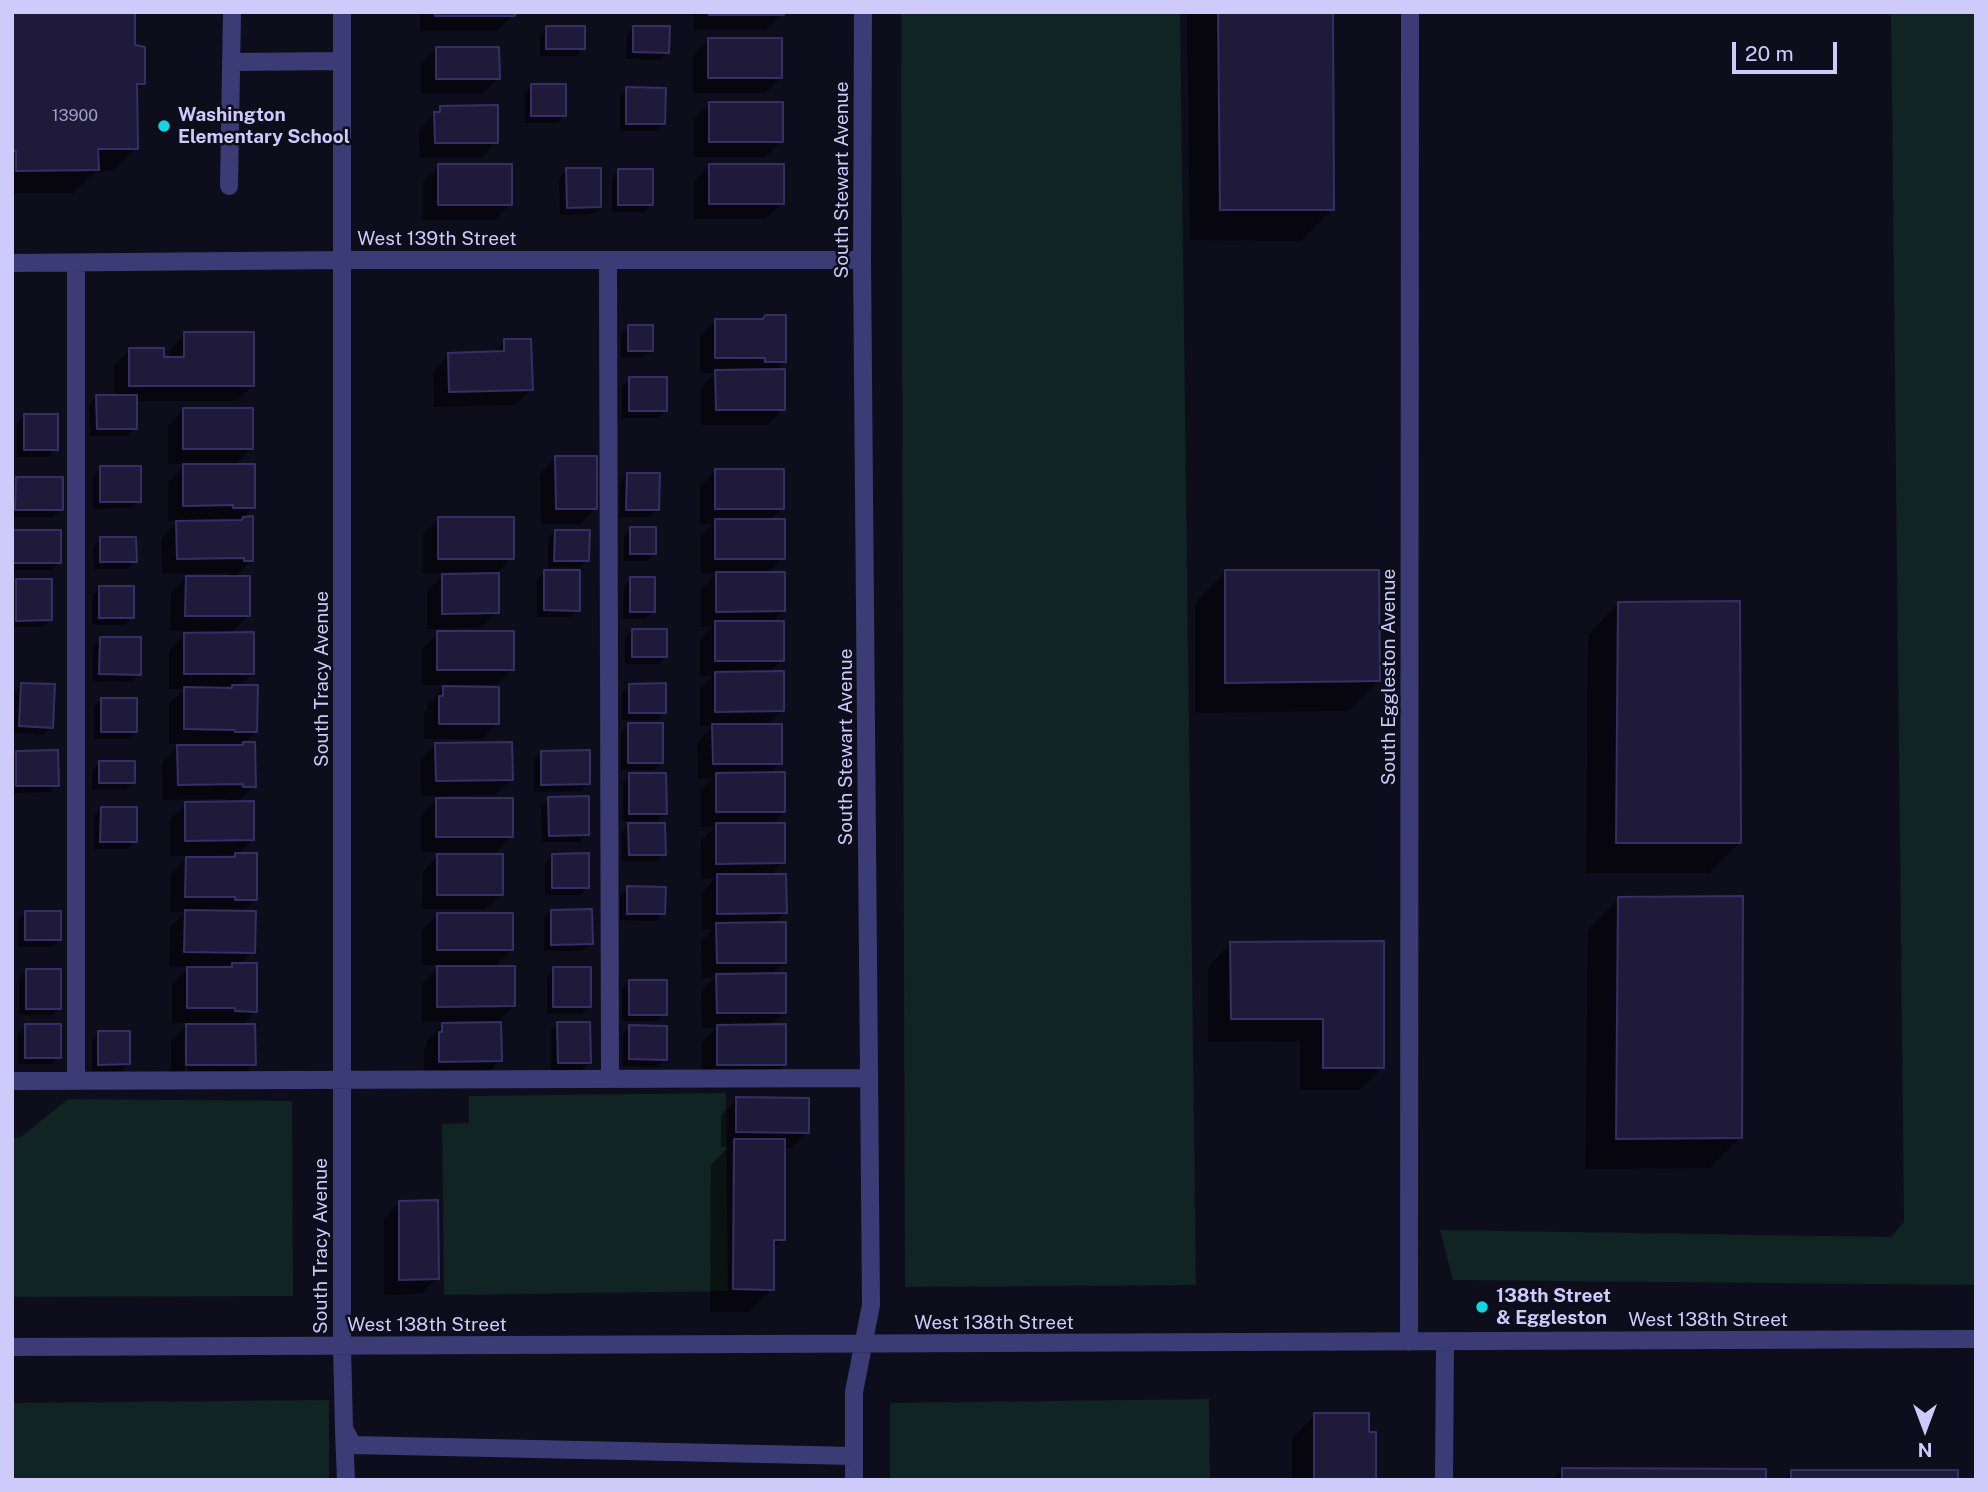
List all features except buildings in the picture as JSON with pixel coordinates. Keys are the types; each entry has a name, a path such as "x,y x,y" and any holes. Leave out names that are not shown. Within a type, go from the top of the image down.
{"street":[{"path":"229,186 232,12"},
{"name":"South Tracy Avenue","path":"342,12 342,1346 345,1480"},
{"name":"South Stewart Avenue","path":"854,1480 854,1392 871,1305 862,260 863,12"},
{"name":"South Eggleston Avenue","path":"1409,1342 1410,12"},
{"path":"232,62 342,61"},
{"name":"West 139th Street","path":"12,264 344,260 862,260"},
{"path":"608,260 610,1079"},
{"path":"76,263 76,1081"},
{"path":"12,1081 869,1078"},
{"name":"West 138th Street","path":"12,1347 1976,1339"},
{"path":"1444,1480 1445,1342"},
{"path":"344,1429 353,1445 854,1456"}],"green space":[{"path":"901,12 1180,12 1196,1285 905,1287"},
{"path":"1891,12 1974,12 1976,1285 1453,1280 1440,1230 1891,1237 1904,1222"},
{"path":"726,1093 728,1291 444,1295 442,1124 469,1123 469,1096"},
{"path":"68,1099 292,1101 293,1296 12,1297 12,1138 21,1137"},
{"path":"1209,1399 1210,1480 890,1480 890,1403"},
{"path":"329,1400 329,1480 12,1480 12,1403"}],"place":[{"name":"Washington Elementary School","path":"164,126"},
{"name":"138th Street & Eggleston","path":"1482,1307"}]}
